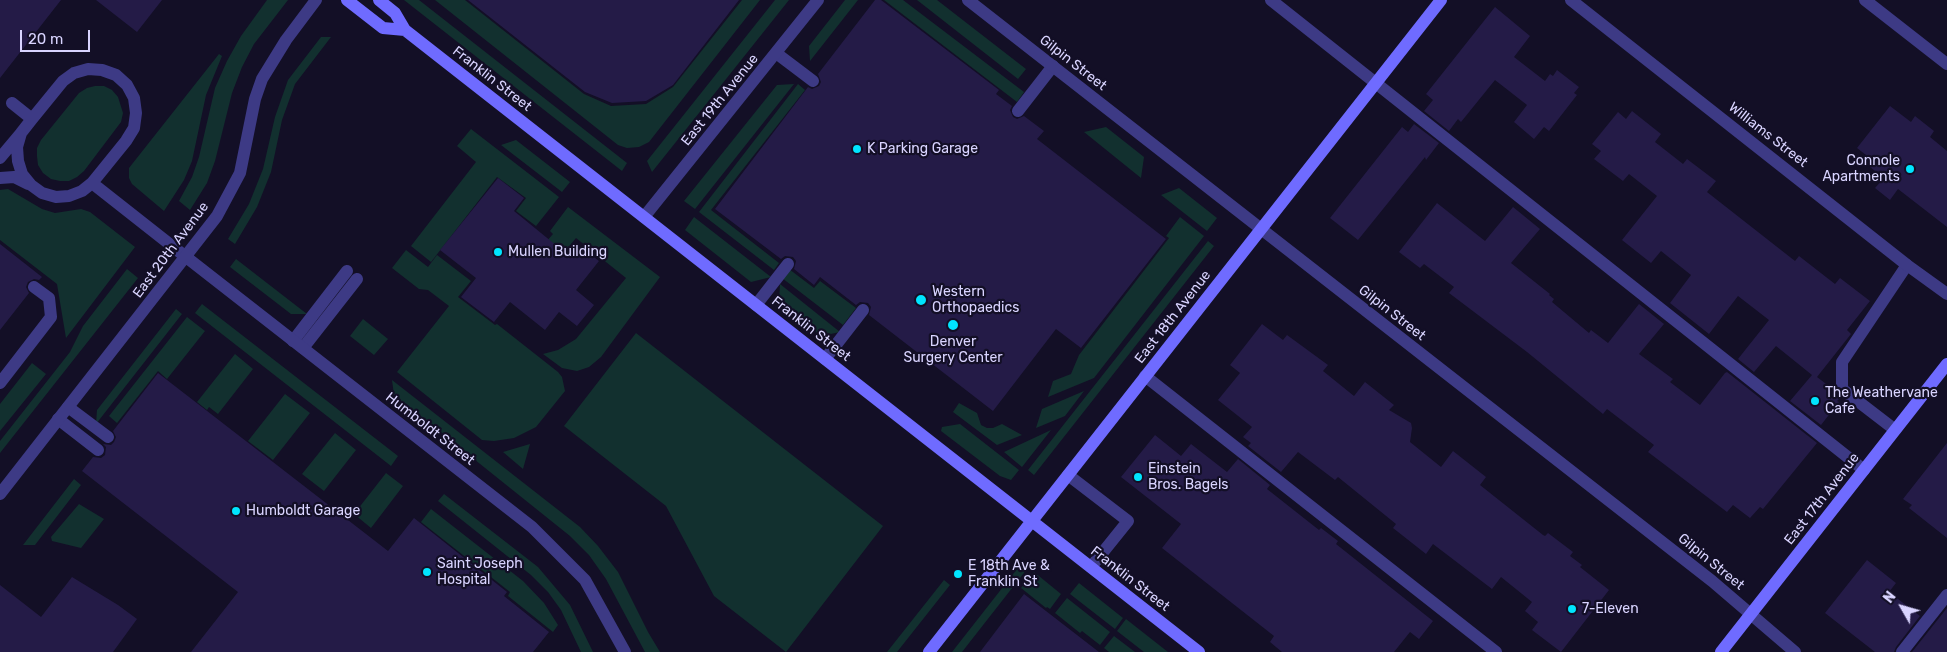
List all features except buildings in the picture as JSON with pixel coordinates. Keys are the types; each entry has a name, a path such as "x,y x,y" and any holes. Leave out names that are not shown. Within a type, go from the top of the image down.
{"main road":[{"name":"Franklin Street","path":"347,0 383,28 405,30"},
{"name":"Franklin Street","path":"379,0 395,12 405,30 1199,652"},
{"name":"East 18th Avenue","path":"929,652 1441,0"},
{"name":"East 17th Avenue","path":"1721,652 1894,429 1947,364"}],"street":[{"name":"East 20th Avenue","path":"0,494 217,216 240,173 254,98 262,78 281,47 316,0"},
{"name":"East 19th Avenue","path":"644,217 818,0"},
{"name":"Gilpin Street","path":"968,0 1706,576 1795,652"},
{"path":"1271,0 1864,470"},
{"name":"Williams Street","path":"1571,0 1907,265 1947,294"},
{"path":"1865,0 1947,64"},
{"path":"776,53 813,80"},
{"path":"1018,111 1053,66"},
{"path":"0,158 63,81 74,73 88,69 102,70 116,75 127,85 134,98 136,113 134,128 126,141 92,182 82,191 69,196 56,197 42,193 14,177 0,178"},
{"path":"12,103 32,119"},
{"path":"20,133 18,161 22,174 31,185"},
{"name":"Humboldt Street","path":"92,182 532,527 585,580 625,652"},
{"path":"756,305 788,264"},
{"path":"1894,429 1842,389 1842,362 1907,265"},
{"path":"298,345 352,275"},
{"path":"0,383 52,317 49,298 34,287"},
{"path":"825,359 863,310"},
{"path":"1145,376 1496,652"},
{"path":"68,407 108,438"},
{"path":"58,420 98,450"},
{"path":"1068,474 1128,521 1091,568"},
{"path":"1902,652 1947,595"}],"green space":[{"path":"267,0 288,0 254,44 242,67 232,93 215,161 207,183 190,210 179,201 192,177 199,157 215,88 241,36"},
{"path":"404,0 419,0 627,163 622,171"},
{"path":"435,0 465,0 584,94 611,106 646,104 673,87 742,0 760,0 649,142 639,147 627,148 618,145"},
{"path":"775,0 789,0 652,172 647,161"},
{"path":"845,0 858,0 810,61 809,46"},
{"path":"884,0 903,0 1024,92 1017,102"},
{"path":"917,0 937,0 1026,69 1018,79"},
{"path":"321,37 331,37 295,84 282,120 271,172 257,207 235,244 228,239 249,204 263,169 275,117 288,80"},
{"path":"219,54 222,56 206,95 192,161 184,180 164,211 132,184 129,178 129,168"},
{"path":"794,84 695,209 684,201 777,85"},
{"path":"798,84 805,90 711,210 779,263 774,270 699,212"},
{"path":"95,86 104,86 112,90 118,97 123,113 121,122 84,171 77,177 69,181 51,179 43,173 38,165 37,148 41,140 79,93"},
{"path":"1106,127 1144,157 1141,178 1084,132"},
{"path":"471,129 559,197 536,226 516,211 526,198 497,177 431,262 411,246 476,162 457,146"},
{"path":"516,140 570,182 562,192 501,145"},
{"path":"1179,188 1217,218 1207,231 1161,195"},
{"path":"8,189 42,209 55,213 81,209 90,212 135,247 66,338 57,284 0,240 0,190"},
{"path":"568,207 660,277 601,357 589,367 577,371 562,368 543,354 558,350 576,339 626,278 576,238 562,255 546,242 553,234 550,231"},
{"path":"694,217 771,277 751,282 685,230"},
{"path":"1180,217 1204,236 1094,378 1048,397 1053,381 1071,374 1079,355 1169,238 1166,236"},
{"path":"1208,241 1214,246 1034,475 1028,470"},
{"path":"406,250 428,267 437,255 471,281 458,297 495,325 497,324 562,377 565,391 536,427 514,438 494,441 482,440 397,372 449,306 428,290 419,289 392,268"},
{"path":"236,259 307,314 291,314 230,267"},
{"path":"127,269 138,278 0,453 0,441 70,352 83,326"},
{"path":"789,269 814,288 820,281 856,308 843,325 782,278"},
{"path":"780,284 840,332 821,336 779,303"},
{"path":"202,304 398,456 391,466 195,313"},
{"path":"176,309 182,314 96,424 97,410"},
{"path":"187,317 205,331 167,379 158,371 117,423 109,416"},
{"path":"363,319 388,339 374,355 350,336"},
{"path":"636,333 883,526 786,652 714,596 666,506 564,426"},
{"path":"235,354 253,369 218,414 209,407 207,410 197,402"},
{"path":"32,363 46,374 0,431 0,404"},
{"path":"392,380 580,527 618,572 660,652 645,652 606,579 589,555 570,536 394,395"},
{"path":"1084,391 1065,416 1036,428 1042,409"},
{"path":"285,394 310,413 273,460 248,441"},
{"path":"959,403 977,413 981,425 993,428 1002,424 1022,435 997,445 953,412"},
{"path":"960,424 1019,470 1011,480 1000,476 941,431 942,427"},
{"path":"1051,430 1022,467 1004,452"},
{"path":"335,433 356,450 324,491 302,474"},
{"path":"530,444 523,469 503,452"},
{"path":"386,473 403,486 371,528 354,514"},
{"path":"74,479 81,485 35,545 23,545"},
{"path":"444,494 538,567 570,605 593,652 581,652 561,610 548,592 531,575 438,501"},
{"path":"79,504 104,519 81,548 52,541 51,537"},
{"path":"431,509 523,581 544,603 558,625 553,632 508,596 510,592 421,522"},
{"path":"1021,564 1027,569 962,652 952,652"},
{"path":"1034,572 1061,594 1050,609 1046,608 1021,588"},
{"path":"944,580 950,585 897,652 887,652"},
{"path":"1079,583 1123,618 1115,629 1070,594"},
{"path":"1067,598 1110,632 1100,645 1082,631 1080,633 1055,613"},
{"path":"1126,619 1168,652 1144,652 1117,631"},
{"path":"1114,636 1135,652 1109,652 1104,648"}],"place":[{"name":"K Parking Garage","path":"857,149"},
{"name":"Connole Apartments","path":"1910,169"},
{"name":"Mullen Building","path":"498,252"},
{"name":"Western Orthopaedics","path":"921,300"},
{"name":"Denver Surgery Center","path":"953,325"},
{"name":"The Weathervane Cafe","path":"1815,401"},
{"name":"Einstein Bros. Bagels","path":"1138,477"},
{"name":"Humboldt Garage","path":"236,511"},
{"name":"Saint Joseph Hospital","path":"427,572"},
{"name":"E 18th Ave & Franklin St","path":"958,574"},
{"name":"7-Eleven","path":"1572,609"}]}
